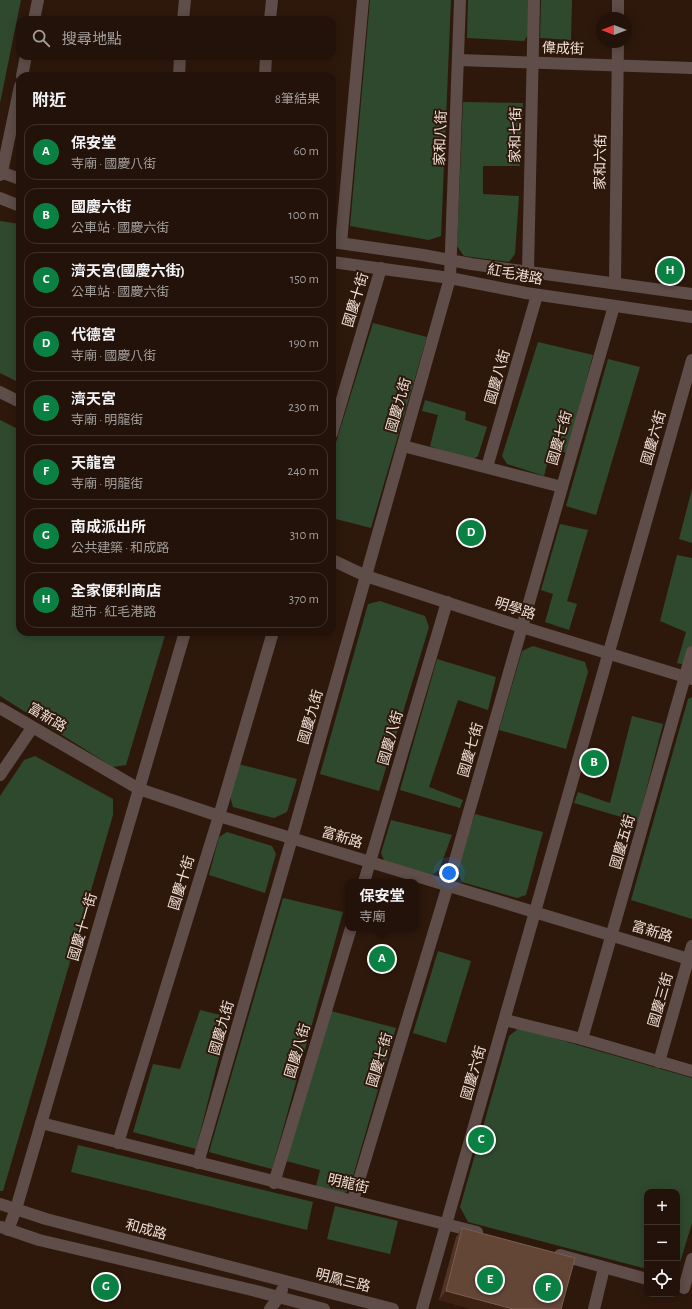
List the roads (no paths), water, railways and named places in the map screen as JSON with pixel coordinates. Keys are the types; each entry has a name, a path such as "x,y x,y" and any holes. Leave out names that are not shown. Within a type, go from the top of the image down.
{"street":[{"path":"35,16 38,0"},
{"path":"183,16 185,0"},
{"path":"270,16 272,0"},
{"path":"336,242 363,0"},
{"name":"家和八街","path":"450,278 452,260 460,0"},
{"name":"家和七街","path":"528,270 534,0"},
{"path":"618,0 618,12"},
{"name":"家和六街","path":"615,282 618,48"},
{"path":"23,72 25,60"},
{"path":"179,72 180,60"},
{"path":"264,72 266,60"},
{"name":"偉成街","path":"458,60 692,68"},
{"path":"16,104 1,173 16,178"},
{"path":"0,198 16,204"},
{"name":"紅毛港路","path":"336,242 692,294"},
{"name":"紅毛港路","path":"336,262 450,278 537,295 692,317"},
{"name":"國慶十街","path":"336,420 381,268"},
{"name":"國慶九街","path":"198,1163 292,838 450,278"},
{"name":"國慶八街","path":"487,467 537,295"},
{"name":"國慶七街","path":"353,1200 448,885 614,306"},
{"name":"國慶六街","path":"422,1309 692,360"},
{"path":"0,392 16,400"},
{"path":"403,446 562,487"},
{"name":"明學路","path":"336,562 366,576 522,627 688,678"},
{"name":"國慶八街","path":"365,879 447,602"},
{"name":"國慶十一街","path":"4,1228 16,1209 184,636"},
{"name":"國慶十街","path":"118,1143 219,816 272,636"},
{"name":"國慶五街","path":"582,1039 688,678 692,652"},
{"name":"富新路","path":"0,708 139,789 219,816 370,863 536,911 611,936 690,959"},
{"path":"0,775 32,728"},
{"name":"國慶八街","path":"274,1183 350,931"},
{"name":"國慶三街","path":"659,1062 690,959 692,946"},
{"path":"505,1020 582,1039 692,1071"},
{"name":"明龍街","path":"41,1123 274,1183 353,1200 489,1236"},
{"name":"和成路","path":"0,1204 46,1219 285,1282"},
{"path":"4,1228 39,1240 324,1309"},
{"path":"551,1253 644,1277"},
{"path":"684,1288 692,1259"},
{"path":"594,1309 604,1268"},
{"path":"270,1309 279,1297 285,1282"},
{"name":"明鳳三路","path":"285,1282 393,1309"}],"place":[{"name":"全家便利商店","path":"670,271"},
{"name":"代德宮","path":"471,533"},
{"name":"國慶六街","path":"594,763"},
{"name":"保安堂","path":"382,959"},
{"name":"濟天宮(國慶六街)","path":"481,1140"},
{"name":"濟天宮","path":"490,1280"},
{"name":"南成派出所","path":"106,1287"},
{"name":"天龍宮","path":"548,1288"}]}
